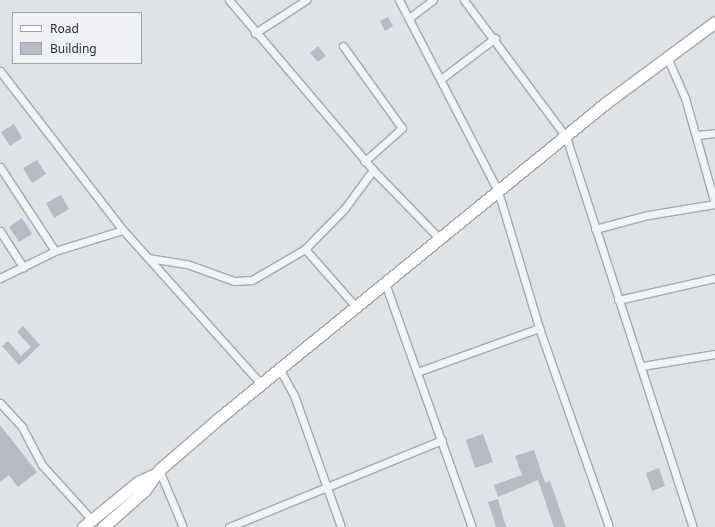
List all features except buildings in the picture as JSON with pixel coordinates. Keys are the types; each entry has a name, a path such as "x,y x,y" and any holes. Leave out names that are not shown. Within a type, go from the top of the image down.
{"main road":[{"path":"103,527 145,490 158,472 261,384 357,308 385,283 498,191 667,57 715,22"},
{"path":"83,527 138,482 158,472"}],"street":[{"path":"229,0 255,33 372,170 440,238"},
{"path":"255,33 306,0"},
{"path":"399,0 498,191 539,328 609,527"},
{"path":"409,18 433,0"},
{"path":"464,0 495,38 566,137 618,300 642,366 693,527"},
{"path":"441,79 495,38"},
{"path":"343,46 402,128 365,161"},
{"path":"595,229 648,215 715,204 697,135 667,57"},
{"path":"0,71 122,230 261,384"},
{"path":"697,135 715,133"},
{"path":"0,167 55,251"},
{"path":"148,258 188,264 234,281 247,281 305,249 345,208 372,170"},
{"path":"0,278 55,251 122,230"},
{"path":"0,231 23,267"},
{"path":"305,249 357,308"},
{"path":"618,300 715,278"},
{"path":"385,283 472,527"},
{"path":"417,372 539,328"},
{"path":"642,366 715,354"},
{"path":"280,370 294,395 327,484 341,527"},
{"path":"0,403 22,427 42,464 92,520"},
{"path":"229,527 327,484 442,440"},
{"path":"158,472 183,527"}]}
